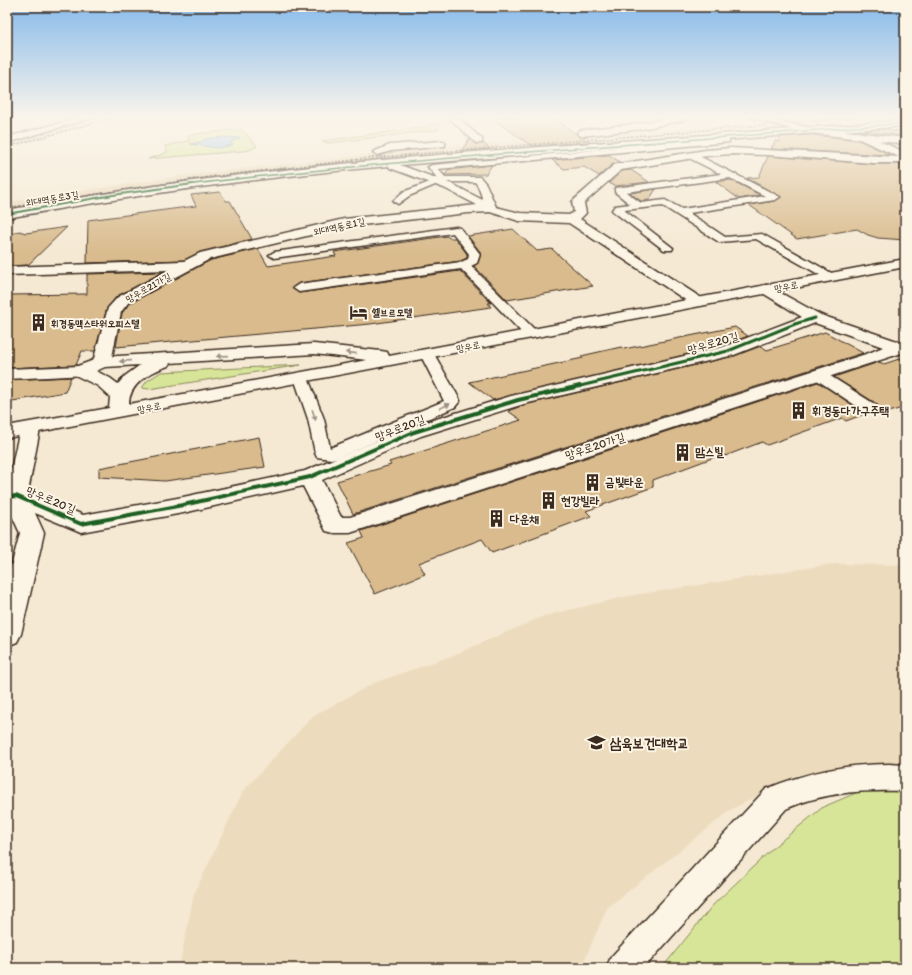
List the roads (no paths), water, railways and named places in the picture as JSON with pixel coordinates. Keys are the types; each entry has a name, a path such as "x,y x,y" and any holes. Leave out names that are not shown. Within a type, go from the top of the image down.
{"street":[{"name":"외대역동로3길","path":"7,214 175,186 356,162"},
{"name":"외대역동로1길","path":"391,162 438,182 492,209 519,217 572,219"},
{"path":"648,162 618,167 578,202 580,213 572,219 698,302"},
{"name":"외대역동로1길","path":"190,264 205,256 344,223 468,209 492,209"},
{"name":"망우로","path":"7,432 30,429 120,404 301,378 905,263"},
{"path":"7,271 190,264"},
{"name":"망우로21가길","path":"102,362 113,312 123,300 190,264"},
{"path":"766,290 815,318 903,349"},
{"name":"망우로20길","path":"10,499 81,524 182,505 310,477 414,432 518,400 728,351 795,324 815,318"},
{"path":"7,374 81,371 102,362 314,349 404,358"},
{"name":"망우로20가길","path":"310,477 334,525 350,525 903,349"},
{"path":"81,371 104,382 120,404 136,375 144,369 158,363 178,358"},
{"path":"7,634 32,533 10,499 30,429"},
{"name":"망우로","path":"7,440 30,429"}],"lane":[{"path":"479,162 432,167 443,180 477,179 482,184 492,209"},
{"path":"680,212 775,198 706,162"},
{"path":"640,206 618,190 732,175"},
{"path":"400,195 438,182"},
{"path":"668,248 617,210 618,208 665,203 723,240 758,236 831,277"},
{"path":"274,255 456,230 475,254 473,261 464,264 299,288"},
{"path":"464,264 531,334"},
{"path":"301,378 316,419 323,453 331,454 450,404 452,401 451,398 427,354"},
{"path":"819,375 870,408"},
{"path":"622,968 776,799 801,788 826,782 888,776 905,778"}],"railway":[{"path":"7,208 209,177 333,162"}],"place":[{"name":"쉘브르모텔","path":"359,312"},
{"name":"휘경동맥스타워오피스텔","path":"38,323"},
{"name":"휘경동다가구주택","path":"799,411"},
{"name":"맘스빌","path":"682,452"},
{"name":"금빛타운","path":"592,482"},
{"name":"현강빌라","path":"548,501"},
{"name":"다운채","path":"497,519"},
{"name":"삼육보건대학교","path":"597,743"}]}
